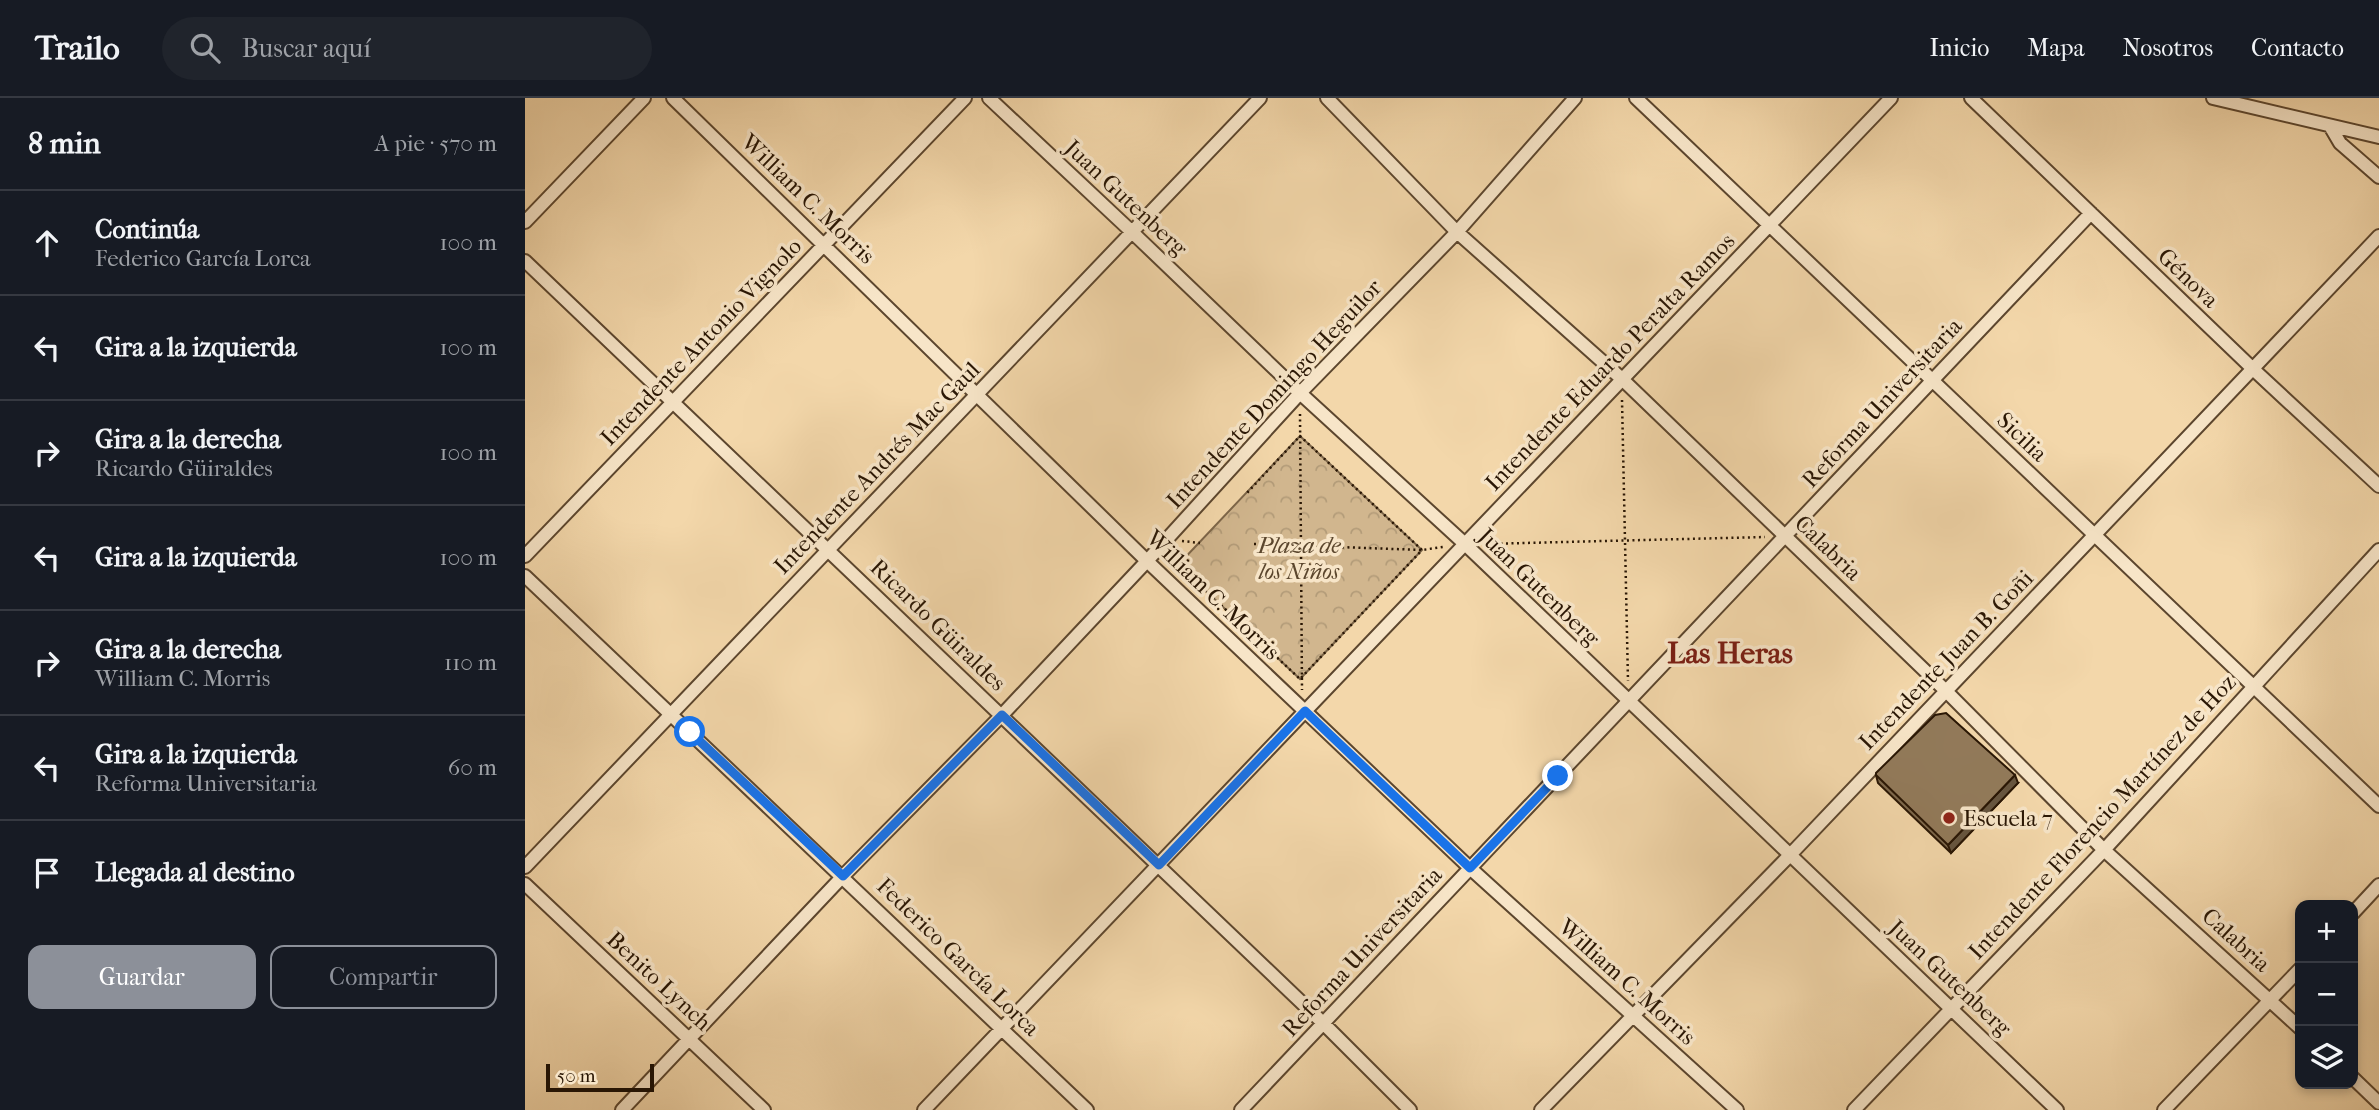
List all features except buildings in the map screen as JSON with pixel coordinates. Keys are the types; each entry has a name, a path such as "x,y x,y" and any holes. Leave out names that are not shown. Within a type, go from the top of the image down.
{"street":[{"path":"525,222 644,98"},
{"name":"William C. Morris","path":"673,98 1147,561 1470,868 1737,1110"},
{"name":"Intendente Antonio Vignolo","path":"525,556 965,98"},
{"name":"Juan Gutenberg","path":"989,98 1300,393 1465,544 2057,1110"},
{"name":"Intendente Andrés Mac Gaul","path":"525,867 1260,98"},
{"name":"Calabria","path":"1327,98 1457,232 1622,379 1946,691 2103,850 2298,1026"},
{"name":"Intendente Domingo Heguilor","path":"622,1110 843,876 1002,715 1300,393 1457,232 1575,98"},
{"name":"Sicilia","path":"1636,98 2379,806"},
{"name":"Intendente Eduardo Peralta Ramos","path":"924,1110 1891,98"},
{"name":"Génova","path":"1971,98 2379,486"},
{"path":"2213,98 2379,137"},
{"path":"2330,126 2340,143 2379,177"},
{"name":"Reforma Universitaria","path":"1241,1110 2091,214"},
{"name":"Intendente Juan B. Goñi","path":"1541,1110 1789,856 2379,236"},
{"name":"Ricardo Güiraldes","path":"525,261 1324,1023 1410,1110"},
{"name":"Intendente Florencio Martínez de Hoz","path":"1854,1110 2103,850 2379,550"},
{"name":"Federico García Lorca","path":"525,576 1087,1110"},
{"name":"Benito Lynch","path":"525,884 764,1110"},
{"path":"2358,908 2379,885"},
{"path":"2164,1110 2295,974"},
{"path":"2358,1083 2379,1103"}],"path":[{"path":"1622,379 1628,702"},
{"path":"1300,393 1300,679 1305,711"},
{"path":"1246,494 1300,436"},
{"path":"1300,436 1422,550"},
{"path":"1254,544 1422,550 1465,544 1785,536"},
{"path":"1300,679 1422,550"},
{"path":"1187,556 1178,565 1300,679"}],"green space":[{"name":"Plaza de los Niños","path":"1300,436 1422,550 1300,679 1178,565"}],"place":[{"name":"Escuela 7","path":"1949,818"}],"district":[{"name":"Las Heras","path":"1730,653"}],"route":[{"path":"690,732 843,876 1002,715 1159,865 1305,711 1470,868 1558,776"}]}
